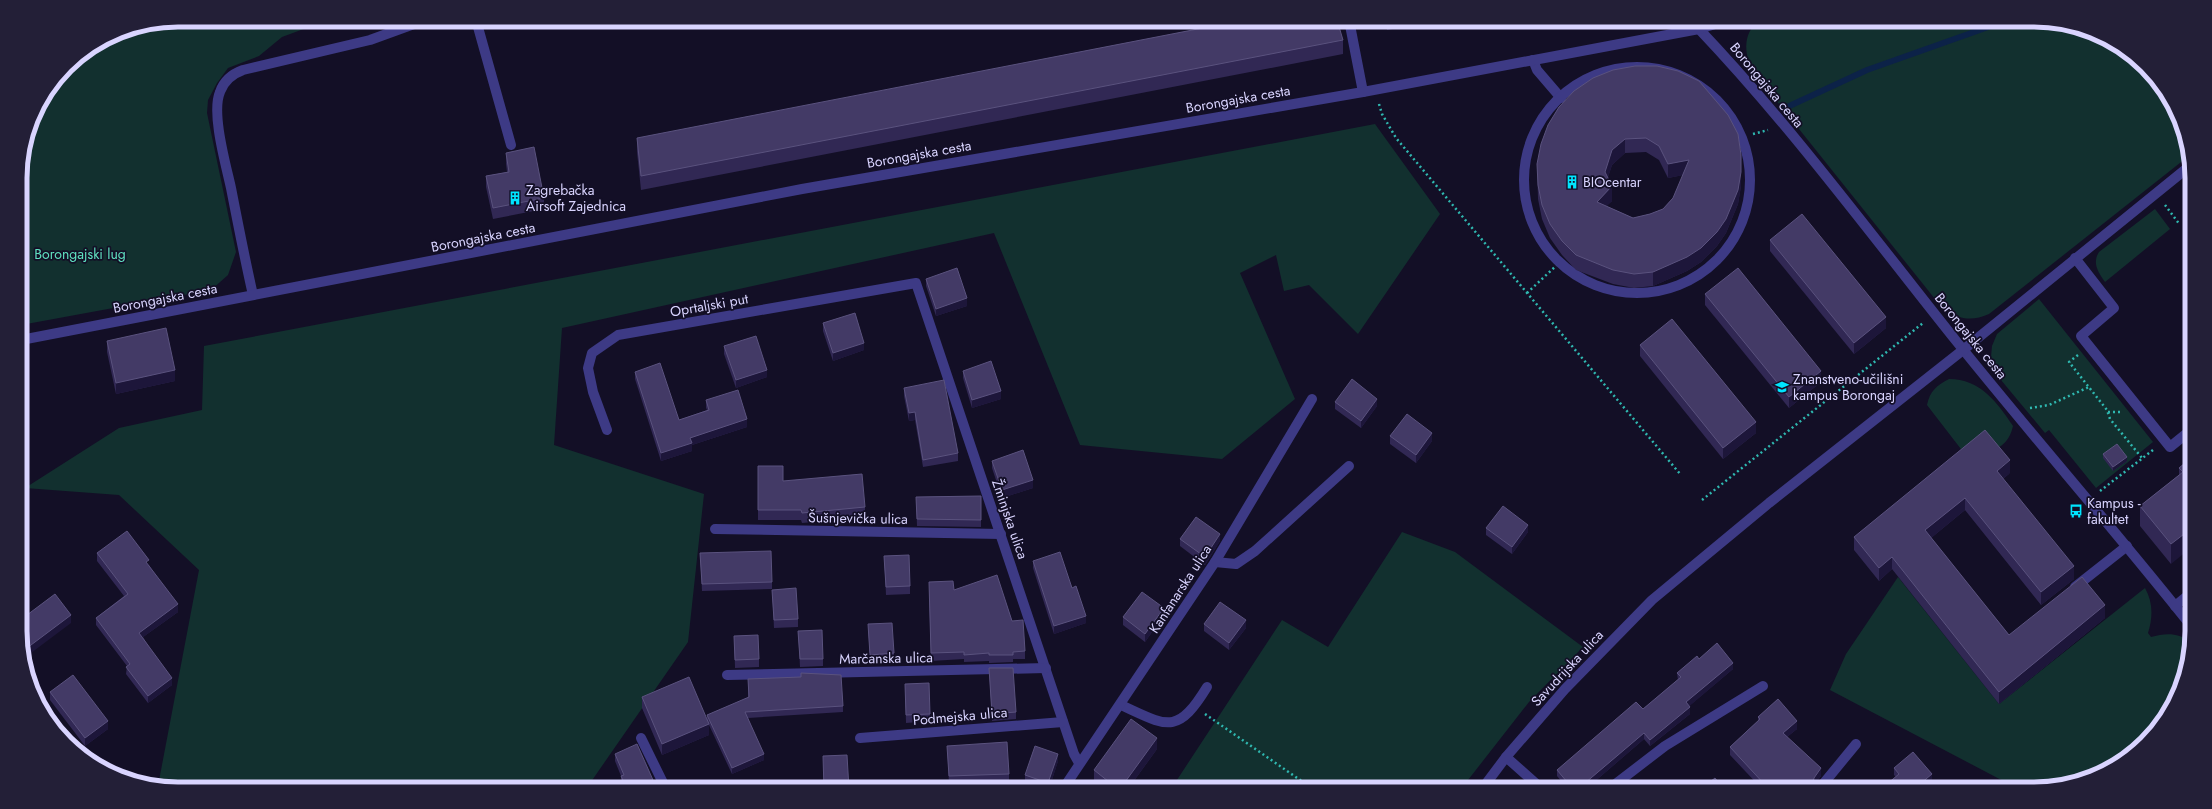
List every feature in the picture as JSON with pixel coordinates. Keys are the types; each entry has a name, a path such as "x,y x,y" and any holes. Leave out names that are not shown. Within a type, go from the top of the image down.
{"street":[{"path":"252,296 220,133 217,107 219,93 226,81 234,74 243,70 370,40 406,27"},
{"path":"478,27 511,145"},
{"path":"1350,27 1363,92"},
{"name":"Borongajska cesta","path":"27,339 802,189 1375,90 1533,60 1690,27"},
{"name":"Borongajska cesta","path":"1701,27 1745,78 1963,350 2127,546 2185,618"},
{"path":"1533,60 1537,70 1561,98"},
{"path":"1634,66 1670,71 1693,80 1727,107 1737,122 1745,140 1750,170 1750,187 1743,219 1730,242 1708,266 1687,282 1643,292 1622,291 1594,286 1569,273 1558,264 1544,247 1530,220 1524,188 1526,160 1538,127 1554,104 1588,78 1610,70 1634,66"},
{"name":"Savudrijska ulica","path":"1487,782 1506,757 1565,688 1652,600 1769,503 1963,350 2185,170"},
{"path":"2075,258 2114,308 2081,336 2170,447 2185,435"},
{"name":"Oprtaljski put","path":"607,430 593,392 588,368 592,353 618,335 916,283"},
{"name":"Žminjska ulica","path":"916,283 1074,754 1079,763"},
{"name":"Kanfanarska ulica","path":"1067,782 1079,763 1121,705 1215,562 1312,399"},
{"path":"1215,562 1236,564 1255,551 1349,466"},
{"name":"Šušnjevička ulica","path":"715,529 1000,534"},
{"path":"2067,593 2127,546"},
{"path":"2175,606 2185,598"},
{"name":"Marčanska ulica","path":"727,675 1046,668"},
{"path":"1619,782 1665,746 1763,686"},
{"path":"1121,705 1157,722 1168,724 1181,721 1194,707 1207,687"},
{"name":"Podmejska ulica","path":"860,738 1064,722"},
{"path":"641,738 663,782"},
{"path":"1825,782 1856,744"},
{"path":"1506,757 1534,782"}],"path":[{"path":"1375,90 1382,114 1396,138 1681,475"},
{"path":"1753,134 1771,129 1766,123"},
{"path":"2170,200 2164,204 2180,225"},
{"path":"1527,293 1558,264"},
{"path":"1702,500 1926,321"},
{"path":"2089,346 2069,362 2107,410 2110,419 2142,458"},
{"path":"2014,410 2049,405 2089,386"},
{"path":"2097,493 2165,441"},
{"path":"1194,707 1303,782"}],"green space":[{"name":"Borongajski lug","path":"168,27 309,27 282,37 259,56 228,68 217,83 208,100 207,113 236,252 228,275 211,290 27,324 27,168 32,139 38,120 52,94 64,78 78,64 102,47 120,38 139,32"},
{"path":"1753,27 2044,27 2073,32 2092,38 2110,47 2134,64 2148,78 2160,94 2174,120 2184,160 1989,314 1971,319 1960,317 1943,309 1755,74 1748,60 1746,46 1747,38"},
{"path":"1375,124 1440,214 1358,334 1309,285 1284,291 1276,255 1240,273 1295,399 1222,459 1080,445 994,233 562,328 554,445 704,494 688,642 591,782 159,781 199,570 119,495 27,488 27,487 119,428 202,410 204,346"},
{"path":"2155,209 2170,229 2105,282 2098,271 2096,264 2099,252"},
{"path":"2039,299 2153,442 2096,488 2049,430 2045,433 1996,374 1991,357 1992,346 1997,334"},
{"path":"1949,379 1970,383 1979,388 2001,409 2013,426 2010,435 2001,446 1988,451 1964,453 1927,405 1934,389"},
{"path":"1402,532 1455,552 1583,647 1529,702 1466,782 1176,782 1282,620 1328,647"},
{"path":"1898,577 1999,704 2145,588 2151,604 2151,621 2148,633 2151,637 2171,634 2181,636 2185,639 2180,670 2174,689 2160,715 2148,731 2134,745 2118,757 2092,771 2073,777 2044,782 2005,782 1830,690 1846,654"}],"building":[{"path":"1208,27 1339,27 1343,40 641,176 637,138"},
{"name":"BIOcentar","path":"1635,66 1657,66 1678,71 1699,81 1728,115 1738,134 1741,155 1741,172 1738,190 1726,219 1717,232 1701,248 1687,257 1653,272 1634,274 1613,270 1576,255 1562,241 1550,224 1542,205 1538,185 1537,164 1541,144 1548,125 1559,107 1574,91 1593,78 1613,70","holes":["1646,138 1659,146 1668,164 1689,160 1673,198 1663,209 1633,218 1597,202 1612,186 1605,172 1612,150 1625,139"]},
{"name":"Zagrebačka Airsoft Zajednica","path":"534,147 544,198 493,208 486,176 509,172 506,153"},
{"path":"1802,214 1886,317 1854,343 1770,240"},
{"path":"957,268 967,298 936,309 926,279"},
{"path":"1738,268 1821,371 1789,397 1705,294"},
{"path":"855,313 864,343 833,353 823,323"},
{"path":"1672,319 1756,422 1723,448 1640,345"},
{"path":"166,328 175,370 116,383 107,341"},
{"path":"756,336 767,370 736,380 724,346"},
{"path":"991,361 1001,391 972,400 963,371"},
{"path":"660,363 679,420 709,410 706,400 738,390 747,419 690,438 692,443 661,453 635,372"},
{"path":"1352,379 1377,399 1361,421 1335,402"},
{"path":"944,380 958,453 923,460 915,412 909,413 904,388"},
{"path":"1407,414 1432,433 1416,455 1390,436"},
{"path":"1985,430 2010,460 1997,471 2074,566 2041,592 1965,498 1925,530 2009,635 2082,577 2105,605 1999,692 1892,557 1879,568 1854,537"},
{"path":"2117,444 2127,457 2113,467 2103,454"},
{"path":"1023,450 1033,480 1002,490 992,461"},
{"path":"2185,463 2185,533 2171,544 2140,506 2183,472 2179,468"},
{"path":"758,466 783,466 783,481 862,474 865,507 802,513 801,510 758,510"},
{"path":"981,496 981,520 917,519 916,497"},
{"path":"1503,506 1528,525 1512,547 1486,528"},
{"path":"1196,517 1220,534 1205,557 1180,539"},
{"path":"127,531 149,560 146,562 178,604 139,633 172,678 148,696 126,667 130,664 96,618 128,594 97,553"},
{"path":"771,551 772,582 702,584 700,553"},
{"path":"1060,552 1072,588 1076,586 1086,616 1054,626 1033,561"},
{"path":"909,555 910,586 886,587 884,556"},
{"path":"997,575 1012,621 1023,620 1025,651 1013,652 1013,655 989,655 989,653 964,655 964,652 931,653 929,582 953,581 954,590"},
{"path":"796,588 798,619 774,620 772,590"},
{"path":"1142,592 1164,608 1145,634 1123,617"},
{"path":"55,594 71,615 28,648 27,615"},
{"path":"1220,602 1246,620 1229,643 1204,624"},
{"path":"892,623 894,653 870,655 868,624"},
{"path":"822,630 823,659 800,659 798,631"},
{"path":"758,635 759,659 735,660 734,636"},
{"path":"1717,643 1733,663 1686,702 1690,707 1650,740 1644,733 1586,782 1567,782 1557,770 1636,702 1643,709 1681,677 1677,673 1697,656 1699,659"},
{"path":"989,668 1013,668 1016,712 992,714"},
{"path":"801,673 841,675 843,706 745,712 764,754 732,768 707,715 749,697 748,679 801,677"},
{"path":"73,675 108,721 85,738 50,692"},
{"path":"689,677 709,724 662,744 642,697"},
{"path":"929,683 930,714 906,715 905,684"},
{"path":"1778,699 1797,721 1783,733 1821,768 1814,778 1813,782 1762,782 1730,747 1760,719 1758,717"},
{"path":"1131,719 1157,738 1125,782 1109,782 1094,770"},
{"path":"1007,742 1009,774 949,776 947,746"},
{"path":"637,744 654,782 624,782 621,776 624,775 615,754"},
{"path":"1035,746 1058,754 1048,782 1025,775"},
{"path":"1913,752 1932,774 1922,782 1889,782 1899,774 1894,768"},
{"path":"847,755 849,782 824,782 823,756"},
{"path":"1715,778 1718,782 1710,782"}],"waterway":[{"path":"1785,108 1867,70 1988,27"}],"place":[{"name":"BIOcentar","path":"1572,182"},
{"name":"Zagrebačka Airsoft Zajednica","path":"515,198"},
{"name":"Znanstveno-učilišni kampus Borongaj","path":"1782,387"},
{"name":"Kampus - fakultet","path":"2076,511"}]}
